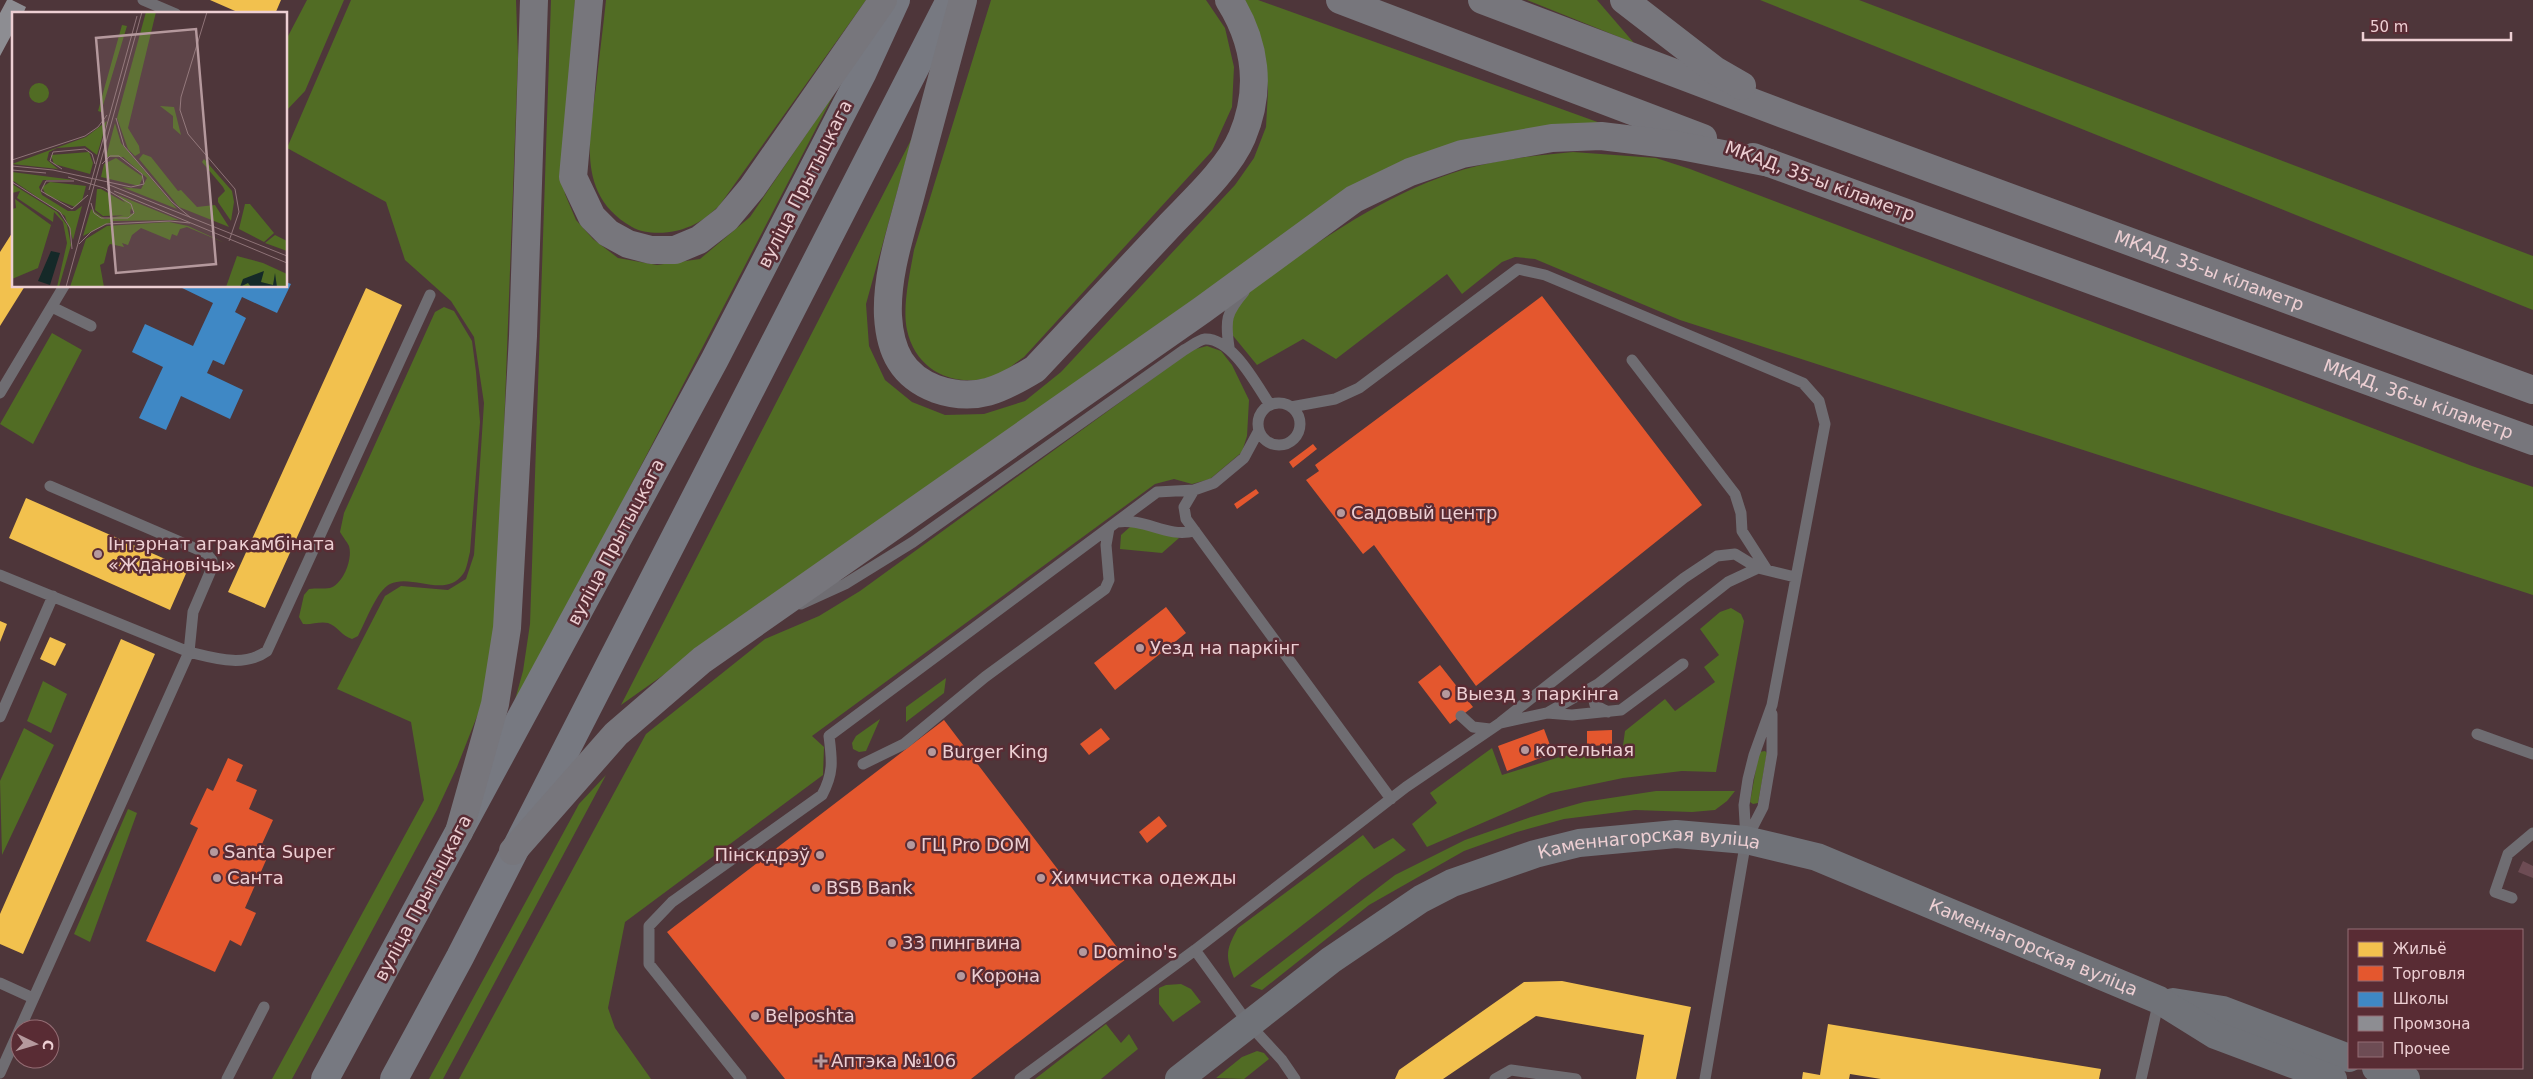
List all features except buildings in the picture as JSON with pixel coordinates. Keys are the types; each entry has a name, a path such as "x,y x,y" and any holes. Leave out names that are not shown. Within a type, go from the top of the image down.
{"highway":[{"path":"459,832 495,704 507,628 523,336 534,0"},
{"path":"589,0 574,177 592,217 608,233 628,244 651,250 675,250 699,240 719,224 752,188 883,0"},
{"path":"963,0 900,238 892,279 888,315 892,339 902,367 922,384 961,394 981,394 1005,388 1035,369 1216,177 1242,138 1252,104 1255,72 1250,45 1240,18 1230,0"},
{"name":"МКАД, 35-ы кіламетр","path":"1340,0 1770,163 2302,356"},
{"name":"МКАД, 35-ы кіламетр","path":"1482,0 1794,118 2533,390"},
{"path":"1624,0 1716,71 1794,118"},
{"path":"514,851 616,734 702,660 1194,315 1354,199 1410,172 1462,154 1552,138 1600,136 1676,144 1770,163"},
{"name":"МКАД, 36-ы кіламетр","path":"2302,356 2533,441"}],"main road":[{"name":"вуліца Прытыцкага","path":"325,1079 724,342 863,72 896,0"},
{"path":"394,1079 460,956 950,0"},
{"name":"Каменнагорская вуліца","path":"1179,1079 1248,1023 1332,960 1400,913 1452,883 1480,872 1579,843 1623,837 1676,834 1746,840 1817,857 2159,1000 2215,1035 2333,1079"},
{"name":"Каменнагорская вуліца","path":"2159,1000 2222,1010 2348,1058"},
{"path":"2379,1069 2406,1079"}],"lane":[{"path":"143,0 171,12"},
{"path":"1229,347 1226,327 1229,309 1249,286 1320,224"},
{"path":"1291,407 1335,399 1359,388 1518,269 1545,276 1803,383 1819,400 1825,424 1772,705 1754,755 1748,779 1744,806 1746,840 1705,1079"},
{"path":"0,392 63,288"},
{"path":"0,575 189,652 224,660 239,661 260,657 267,651 430,296"},
{"path":"52,307 91,326"},
{"path":"742,632 845,584 913,542 1184,350 1203,339 1218,341 1229,347 1270,405"},
{"path":"1632,360 1736,494 1742,531 1762,569"},
{"path":"1282,403 1291,407 1300,419 1299,431 1292,441 1281,446 1269,444 1258,432 1257,424 1261,412 1270,405 1282,403"},
{"path":"741,1079 649,964 650,926 672,902 822,795 830,780 832,762 829,736 1157,492 1194,490 1214,483 1244,458 1258,432"},
{"path":"0,1073 189,652 193,612 211,570 212,560 206,553 50,486"},
{"path":"1194,490 1184,507 1186,520 1391,800"},
{"path":"1113,525 1140,522 1170,533 1195,531"},
{"path":"863,764 904,744 985,677 1105,589 1109,580 1106,545 1113,525"},
{"path":"1020,1079 1195,950 1391,800 1495,726 1684,578 1717,556 1735,554 1762,569 1795,577"},
{"path":"1461,716 1473,727 1495,726 1547,713 1598,684 1728,582 1762,569"},
{"path":"0,718 53,596"},
{"path":"1547,713 1572,715 1621,710 1683,664"},
{"path":"1598,684 1593,697 1595,705 1608,712"},
{"path":"1746,840 1763,806 1772,754 1772,705"},
{"path":"2477,734 2533,754"},
{"path":"2512,898 2495,892 2508,854 2533,833"},
{"path":"1195,950 1248,1023 1282,1060 1296,1079"},
{"path":"0,984 33,998"},
{"path":"2141,1079 2159,1000"},
{"path":"227,1079 264,1007"},
{"path":"1495,1079 1511,1070 1576,1079"}],"green space":[{"path":"307,0 344,0 305,91 288,109 288,36"},
{"path":"351,0 516,0 518,58 497,615 487,691 457,767 437,810 292,1079 272,1079 424,800 411,722 337,689 385,596 401,586 448,590 466,579 474,555 484,403 474,337 451,301 405,260 386,202 288,149"},
{"path":"551,0 575,0 562,169 565,194 576,220 593,239 618,258 657,265 700,259 750,217 835,92 510,718 523,671 530,624"},
{"path":"606,0 866,0 719,206 702,220 681,230 655,233 632,227 614,214 602,200 595,183 591,165 591,127"},
{"path":"991,0 1206,0 1225,28 1234,67 1232,107 1212,151 1024,357 995,376 966,380 940,374 919,357 912,345 907,330 905,311 914,250"},
{"path":"1245,0 1258,0 1603,124 1317,212 621,705 912,138 866,304 869,346 885,380 912,402 945,415 984,414 1025,401 1061,372 1235,185 1254,158 1266,127 1268,91 1264,50"},
{"path":"1527,0 1597,0 1634,43"},
{"path":"1760,0 1859,0 2533,256 2533,310"},
{"path":"1573,152 1656,158 1690,169 2472,466 2533,487 2533,595 1680,320 1535,259 1515,257 1502,262 1462,294 1447,274 1336,359 1303,339 1257,365 1230,332 1231,309 1240,299 1327,237 1390,200 1456,172 1490,163"},
{"path":"444,307 454,311 472,341 476,372 480,422 470,552 466,569 456,581 447,585 399,581 385,587 372,607 358,636 352,639 328,623 303,624 299,617 304,595 309,589 335,586 346,570 350,551 340,532 344,513 435,312"},
{"path":"52,333 82,350 33,444 0,424"},
{"path":"1207,346 1221,351 1232,365 1249,400 1247,436 1242,452 1210,479 1192,484 1174,479 1155,484 812,736 824,747 823,775 625,922 608,1008 615,1028 651,1079 459,1079 646,734 765,639 819,616 860,591 1192,350"},
{"path":"1135,526 1179,538 1162,553 1120,549 1121,535 1130,527"},
{"path":"1731,608 1741,614 1744,621 1716,772 1682,771 1623,778 1551,793 1427,847 1412,824 1437,803 1430,793 1492,748 1502,775 1563,756 1622,753 1625,731 1665,699 1675,711 1715,682 1704,667 1719,655 1700,629 1720,612"},
{"path":"946,678 944,693 906,722 906,707"},
{"path":"43,681 67,694 51,733 27,721"},
{"path":"880,719 866,751 859,752 853,749 852,743 856,736"},
{"path":"24,728 54,745 2,855 0,781"},
{"path":"1765,751 1767,753 1758,803 1753,804 1750,802 1759,752"},
{"path":"606,775 443,1079 429,1079 579,804"},
{"path":"1656,791 1735,791 1727,801 1715,810 1692,812 1635,810 1564,819 1517,832 1464,851 1369,905 1262,990 1250,986 1395,875 1465,840 1531,817 1584,802"},
{"path":"128,809 137,813 90,942 74,934"},
{"path":"1363,835 1374,849 1393,838 1406,850 1362,879 1234,978 1229,964 1228,953 1238,928"},
{"path":"1181,984 1191,989 1201,1002 1173,1022 1159,1004 1159,988 1166,985"},
{"path":"1106,1024 1121,1043 1129,1034 1138,1049 1101,1079 1035,1079"},
{"path":"1257,1051 1264,1053 1269,1059 1244,1079 1216,1078 1242,1057"}],"place":[{"name":"Садовый центр","path":"1341,513"},
{"name":"Інтэрнат агракамбіната «Ждановічы»","path":"98,554"},
{"name":"Уезд на паркінг","path":"1140,648"},
{"name":"Выезд з паркінга","path":"1446,694"},
{"name":"котельная","path":"1525,750"},
{"name":"Burger King","path":"932,752"},
{"name":"ГЦ Pro DOM","path":"911,845"},
{"name":"Santa Super","path":"214,852"},
{"name":"Пінскдрэў","path":"820,855"},
{"name":"Санта","path":"217,878"},
{"name":"Химчистка одежды","path":"1041,878"},
{"name":"BSB Bank","path":"816,888"},
{"name":"33 пингвина","path":"892,943"},
{"name":"Domino's","path":"1083,952"},
{"name":"Корона","path":"961,976"},
{"name":"Belposhta","path":"755,1016"},
{"name":"Аптэка №106","path":"821,1061"}]}
